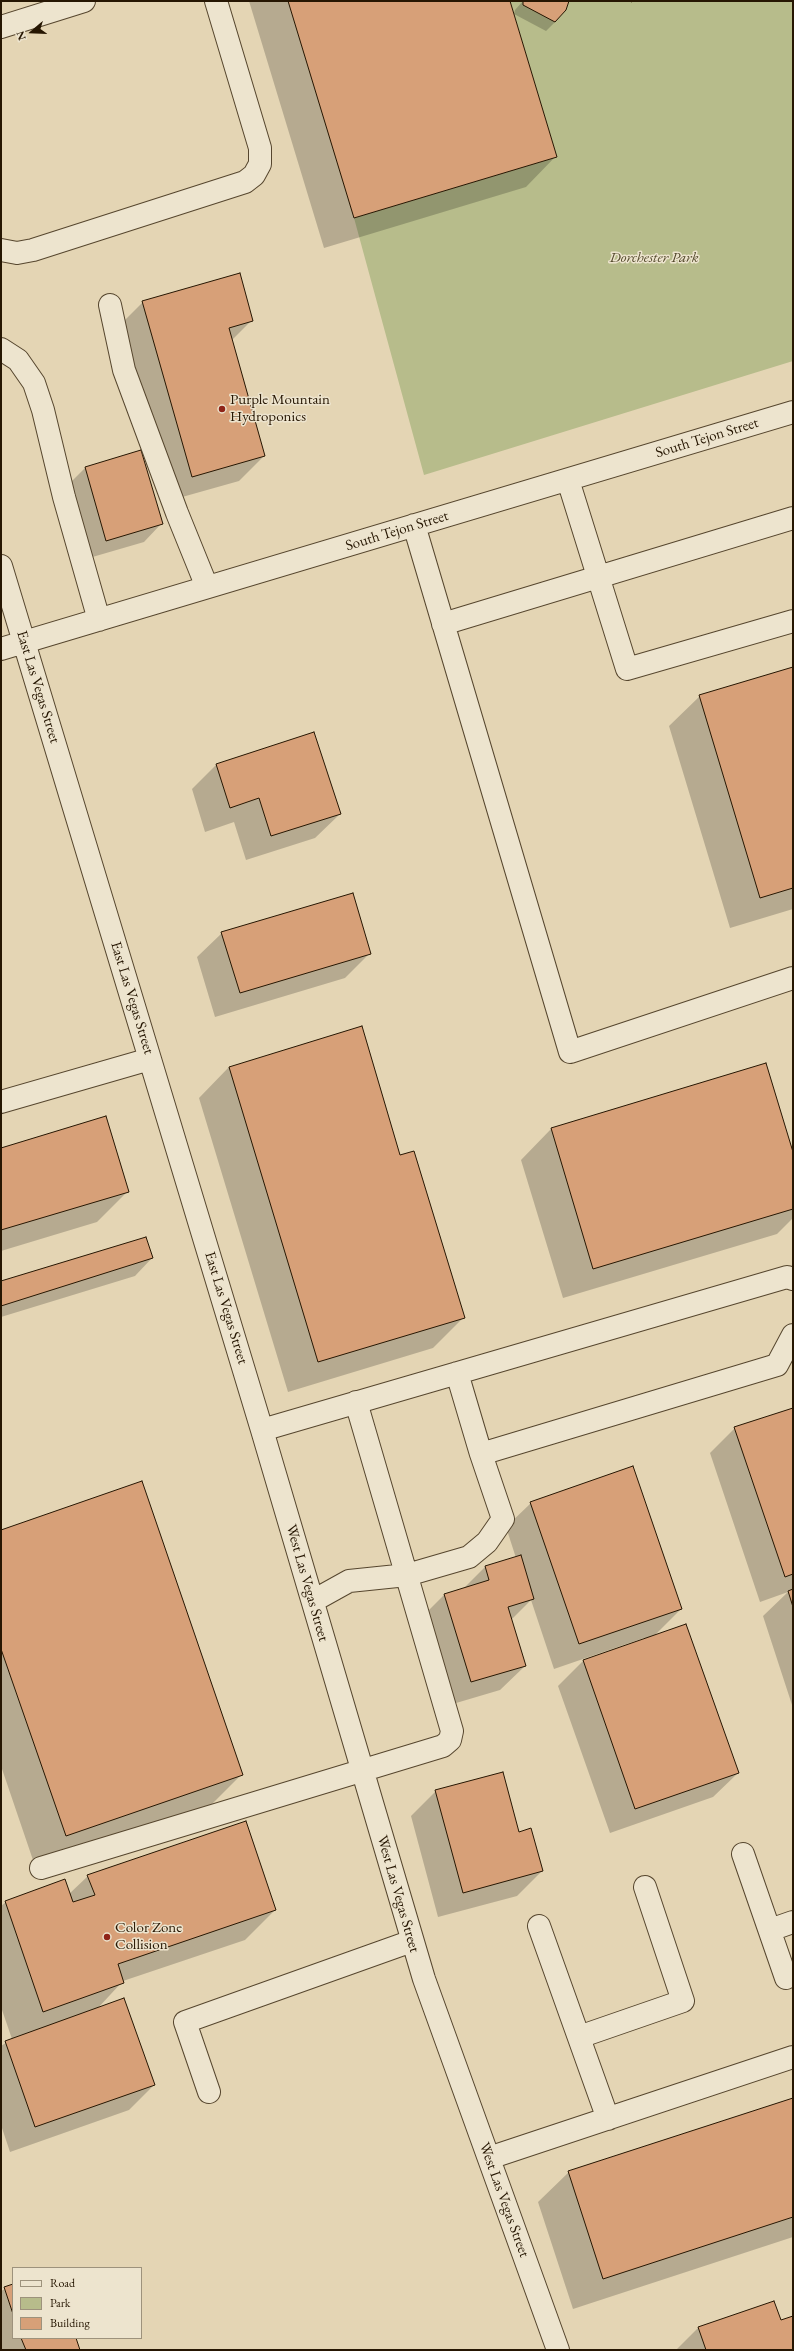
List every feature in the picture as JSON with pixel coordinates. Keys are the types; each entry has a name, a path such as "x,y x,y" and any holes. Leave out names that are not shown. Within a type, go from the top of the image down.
{"street":[{"path":"1,27 84,1"},
{"path":"1,250 17,253 33,250 245,182 254,175 260,164 260,148 216,1"},
{"path":"110,304 124,370 177,513 207,588"},
{"path":"1,349 18,360 34,383 43,410 64,497 99,620"},
{"name":"South Tejon Street","path":"1,649 793,412"},
{"path":"568,480 627,669 793,621"},
{"path":"443,624 793,518"},
{"path":"414,525 570,1052 793,978"},
{"name":"East Las Vegas Street","path":"1,566 262,1430"},
{"path":"1,1102 150,1059"},
{"path":"262,1430 787,1277 793,1278"},
{"path":"481,1454 777,1364 793,1335"},
{"path":"313,1601 349,1581 407,1575 470,1557 487,1542 503,1519 481,1454 457,1373"},
{"path":"41,1868 443,1746 450,1740 452,1731 356,1402"},
{"name":"West Las Vegas Street","path":"262,1430 412,1941 558,2350"},
{"path":"744,1854 786,1978"},
{"path":"579,2038 683,2001 645,1887"},
{"path":"770,1930 793,1922"},
{"path":"539,1926 608,2119"},
{"path":"209,2092 185,2022 412,1941"},
{"path":"489,2158 793,2057"}],"green space":[{"name":"Dorchester Park","path":"510,1 793,1 793,361 424,475 354,218 557,157"}],"building":[{"path":"288,1 510,1 557,157 354,218"},
{"path":"523,1 569,1 566,10 555,22 523,5"},
{"path":"240,273 253,321 229,328 265,456 192,477 142,301"},
{"path":"141,450 163,524 106,541 85,467"},
{"path":"793,667 793,888 760,898 699,695"},
{"path":"314,732 341,814 271,836 259,798 230,808 216,764"},
{"path":"353,893 371,954 240,993 221,932"},
{"path":"362,1026 400,1155 414,1151 465,1318 318,1362 229,1067"},
{"path":"766,1063 793,1152 793,1209 593,1269 551,1128"},
{"path":"106,1116 129,1192 1,1230 1,1148"},
{"path":"146,1237 153,1258 1,1306 1,1281"},
{"path":"793,1408 793,1574 785,1577 734,1427"},
{"path":"633,1466 682,1609 579,1644 530,1502"},
{"path":"142,1481 243,1775 66,1836 1,1649 1,1530"},
{"path":"521,1555 534,1599 508,1607 526,1666 471,1682 444,1594 489,1580 485,1566"},
{"path":"793,1589 793,1607 788,1591"},
{"path":"686,1624 739,1773 635,1809 583,1660"},
{"path":"503,1772 519,1832 531,1828 543,1871 463,1893 435,1790"},
{"name":"Color Zone Collision","path":"246,1821 276,1910 118,1964 124,1983 43,2012 5,1901 65,1879 73,1902 95,1895 87,1875"},
{"path":"124,1998 155,2085 35,2127 5,2041"},
{"path":"793,2098 793,2217 603,2279 568,2171"},
{"path":"12,2284 12,2311 4,2287"},
{"path":"774,2301 781,2320 793,2316 793,2350 706,2350 698,2327"},
{"path":"21,2339 76,2339 80,2350 26,2350"}],"place":[{"name":"Purple Mountain Hydroponics","path":"222,409"},
{"name":"Color Zone Collision","path":"107,1937"}]}
